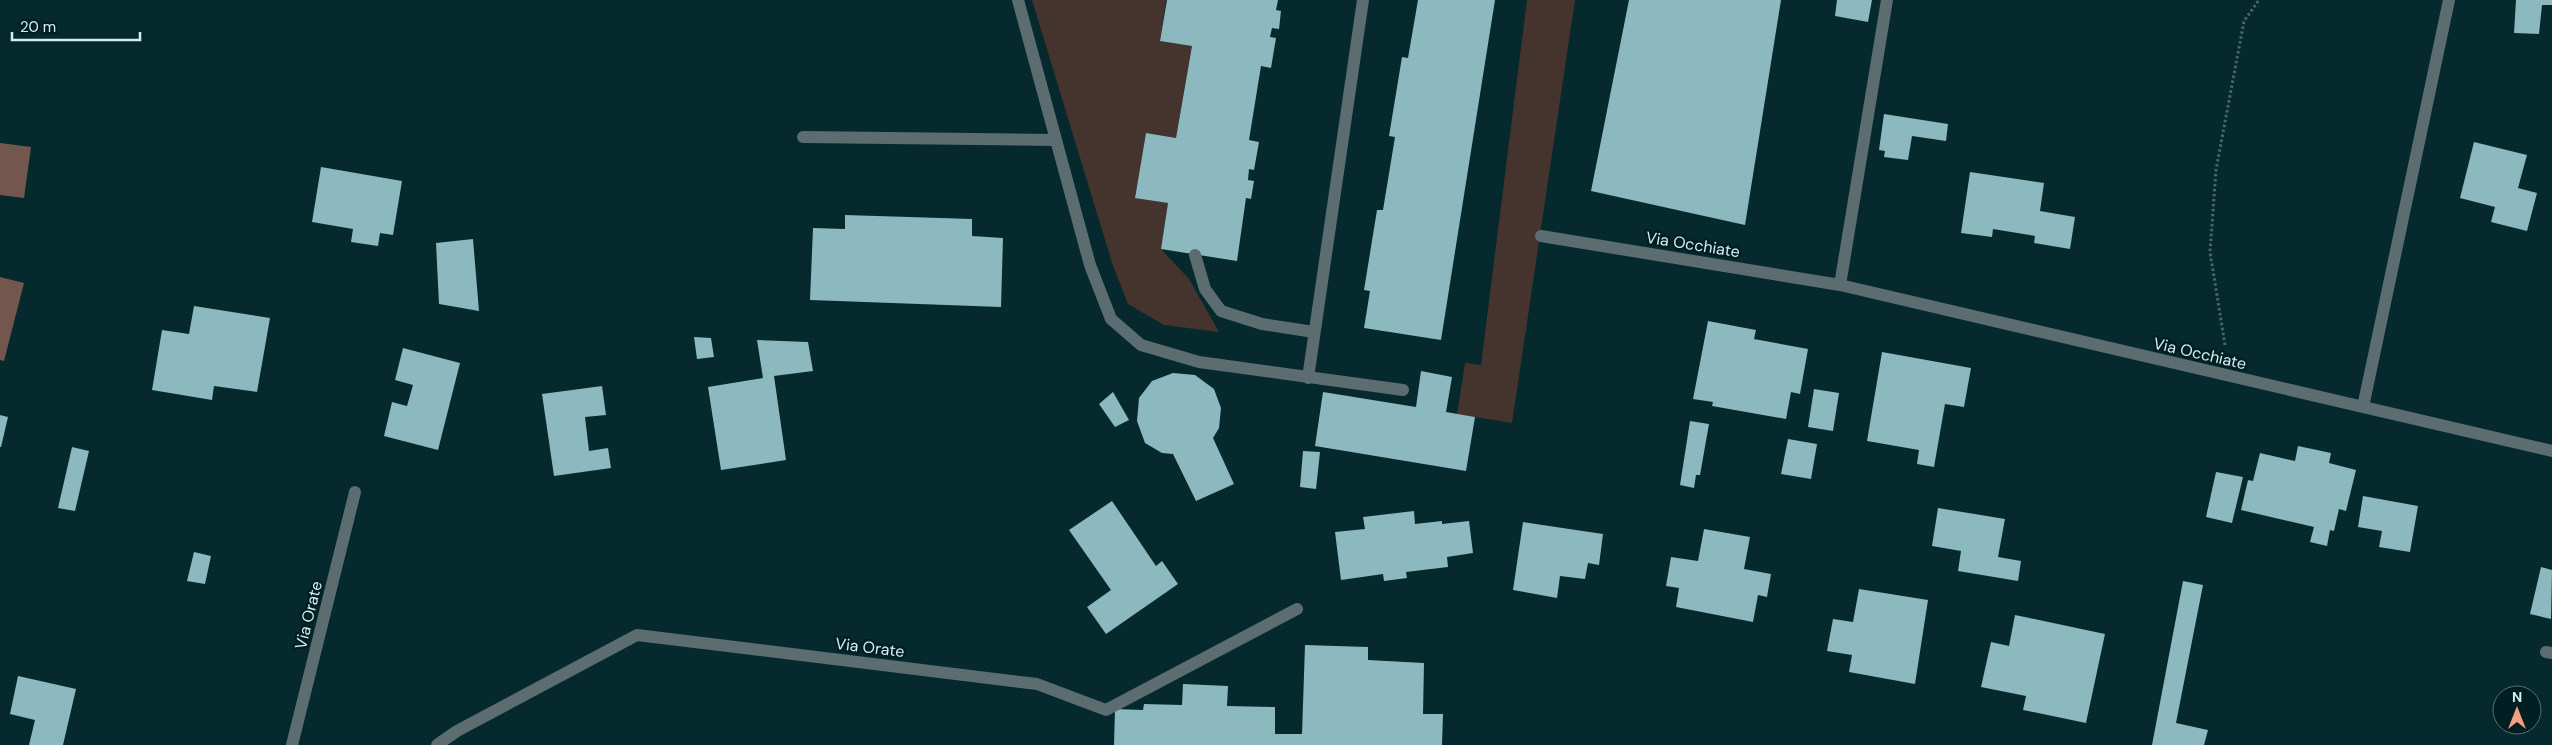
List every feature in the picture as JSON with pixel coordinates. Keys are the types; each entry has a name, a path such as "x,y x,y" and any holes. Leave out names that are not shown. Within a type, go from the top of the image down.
{"street":[{"path":"1018,0 1090,265 1111,319 1141,344 1199,362 1403,390"},
{"path":"1308,378 1363,0"},
{"path":"1840,285 1887,0"},
{"path":"2363,408 2449,0"},
{"path":"803,137 1055,140"},
{"name":"Via Occhiate","path":"1540,236 1840,285 2552,452"},
{"path":"1195,255 1205,289 1221,311 1262,324 1314,332"},
{"name":"Via Orate","path":"292,745 355,492"},
{"name":"Via Orate","path":"437,745 457,731 637,635 1037,684 1106,710 1298,609"}],"path":[{"path":"2231,377 2216,303 2210,252 2216,170 2244,21 2259,0"}],"shaded area":[{"path":"1032,0 1166,0 1160,41 1192,46 1176,138 1146,133 1135,197 1168,203 1161,249 1189,279 1219,332 1164,325 1128,304 1113,266"},
{"path":"1527,0 1575,0 1512,423 1457,414 1465,363 1481,365"},
{"path":"0,143 31,147 24,198 0,195"},
{"path":"0,277 24,283 4,361 0,360"}],"building":[{"path":"1167,0 1278,0 1276,10 1281,11 1279,29 1272,28 1270,37 1276,38 1271,68 1261,66 1249,140 1259,142 1254,170 1249,169 1248,180 1254,181 1251,199 1246,198 1237,261 1161,249 1168,203 1135,198 1146,133 1176,138 1192,46 1160,41"},
{"path":"1418,0 1495,0 1441,340 1364,328 1370,291 1364,290 1377,210 1383,210 1395,137 1389,136 1402,57 1408,58"},
{"path":"1629,0 1781,0 1745,225 1591,191"},
{"path":"1837,0 1872,0 1868,22 1835,16"},
{"path":"2516,0 2552,0 2552,5 2542,5 2539,34 2514,33"},
{"path":"1884,114 1948,124 1946,141 1912,136 1908,160 1884,157 1885,151 1879,150"},
{"path":"2474,142 2527,155 2518,188 2537,193 2527,231 2491,222 2495,207 2460,198"},
{"path":"321,167 402,181 393,235 380,233 378,246 351,242 353,229 312,222"},
{"path":"1970,172 2044,183 2040,211 2075,217 2070,249 2034,243 2035,236 1993,229 1992,237 1961,233"},
{"path":"845,215 972,219 972,236 1003,238 1001,307 810,300 813,228 845,229"},
{"path":"473,239 479,311 439,304 436,243"},
{"path":"194,306 270,318 257,392 214,386 212,400 152,390 162,330 189,334"},
{"path":"1708,321 1756,330 1754,339 1808,349 1800,394 1791,392 1786,419 1712,406 1713,402 1693,399"},
{"path":"694,337 711,338 714,357 697,359"},
{"path":"757,340 808,342 813,371 774,376 786,460 721,470 708,387 763,378"},
{"path":"403,348 460,363 438,450 384,436 392,402 407,406 413,385 395,380"},
{"path":"1882,352 1971,368 1964,407 1945,404 1934,467 1917,464 1919,450 1867,441"},
{"path":"1421,371 1452,377 1446,412 1475,417 1466,471 1315,446 1323,392 1416,407"},
{"path":"1173,373 1195,375 1214,389 1221,408 1219,428 1213,438 1234,484 1196,501 1173,454 1162,453 1145,443 1137,421 1139,398 1152,381"},
{"path":"602,386 606,415 585,417 589,451 608,448 611,468 554,476 542,394"},
{"path":"1814,389 1839,393 1833,431 1808,427"},
{"path":"1113,392 1129,420 1115,427 1099,404"},
{"path":"0,415 8,417 1,447 0,447"},
{"path":"1690,421 1709,424 1700,475 1696,475 1694,488 1680,485"},
{"path":"1788,439 1817,444 1811,479 1781,474"},
{"path":"2298,446 2331,453 2329,463 2356,470 2346,511 2339,509 2334,531 2330,530 2327,546 2310,542 2314,527 2241,510 2248,480 2253,481 2260,453 2295,461"},
{"path":"72,447 89,451 75,511 58,508"},
{"path":"1303,451 1320,452 1316,489 1300,487"},
{"path":"2216,472 2243,477 2232,523 2206,517"},
{"path":"2363,496 2418,506 2410,552 2379,547 2382,531 2358,527"},
{"path":"1112,501 1156,566 1162,561 1178,584 1106,634 1087,607 1111,590 1069,530"},
{"path":"1938,508 2005,519 1998,557 2021,561 2018,581 1958,571 1961,551 1932,546"},
{"path":"1414,511 1415,524 1469,521 1473,553 1447,557 1448,567 1406,572 1407,578 1384,581 1383,574 1341,580 1335,532 1365,529 1363,517"},
{"path":"1523,522 1603,534 1599,565 1588,563 1585,579 1560,576 1557,598 1513,590"},
{"path":"1704,529 1750,537 1744,569 1771,574 1767,597 1758,595 1753,622 1676,607 1679,588 1666,586 1671,557 1698,561"},
{"path":"194,552 211,556 205,584 187,581"},
{"path":"2541,567 2552,570 2551,619 2530,614"},
{"path":"2183,581 2203,585 2176,723 2208,730 2204,745 2152,745"},
{"path":"1859,589 1928,600 1915,684 1849,672 1852,655 1827,651 1833,619 1853,622"},
{"path":"2015,615 2105,634 2086,723 2023,710 2026,696 1981,687 1991,642 2009,646"},
{"path":"1305,645 1368,647 1368,660 1424,663 1423,714 1443,714 1442,745 1114,745 1115,709 1143,710 1144,704 1182,705 1183,684 1228,686 1227,706 1275,707 1275,734 1302,734"},
{"path":"18,676 76,689 63,745 29,745 35,720 10,714"}]}
